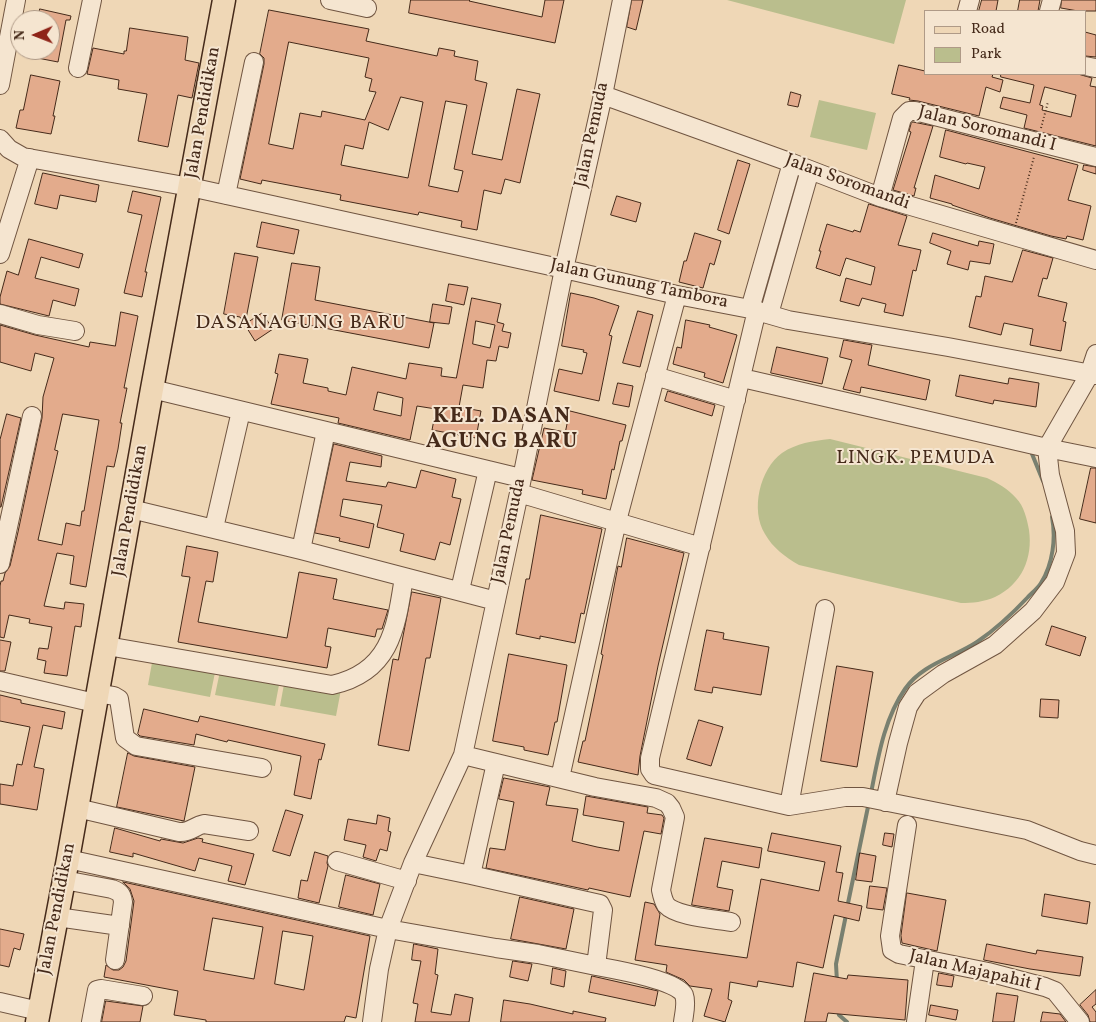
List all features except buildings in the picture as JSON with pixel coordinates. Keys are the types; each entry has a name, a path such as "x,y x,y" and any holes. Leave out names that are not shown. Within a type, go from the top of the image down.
{"main road":[{"name":"Jalan Pendidikan","path":"38,1017 224,0"}],"street":[{"path":"0,85 16,0"},
{"path":"78,68 92,0"},
{"path":"330,0 367,8"},
{"name":"Jalan Pemuda","path":"372,1022 379,969 388,929 413,863 463,756 622,0"},
{"path":"226,194 254,62"},
{"name":"Jalan Soromandi","path":"603,95 880,197 1096,260"},
{"name":"Jalan Soromandi I","path":"880,197 902,118 909,111 1096,157"},
{"name":"Jalan Gunung Tambora","path":"0,139 9,148 23,157 226,194 677,295 758,311 788,320 948,347 1093,375"},
{"path":"0,254 30,158"},
{"path":"792,163 650,758 650,769 654,775 789,806 845,797 874,800 1027,830 1080,851 1096,855"},
{"path":"758,311 810,170"},
{"path":"560,778 617,521 677,295"},
{"path":"0,314 38,325 75,331"},
{"path":"874,800 898,743 908,707 917,693 943,674 995,645 1033,611 1055,582 1066,553 1065,531 1050,475 1046,448 1093,375 1096,354"},
{"path":"655,376 736,400"},
{"path":"742,378 1096,458"},
{"path":"152,389 488,470 520,485 617,521 701,546"},
{"path":"214,528 241,411"},
{"path":"0,564 32,416"},
{"path":"301,550 326,431"},
{"path":"460,590 488,470"},
{"path":"131,509 460,590 496,601"},
{"path":"107,646 332,685 341,683 367,669 387,648 396,621 404,577"},
{"path":"789,806 825,609"},
{"path":"0,681 96,698 114,696 119,699 125,738 136,746 262,768"},
{"path":"463,756 595,787 656,798 666,803 671,808 675,817 661,890 663,899 667,906 678,912 731,922"},
{"path":"471,875 496,763"},
{"path":"77,808 179,832 192,831 204,824 249,831"},
{"name":"Jalan Majapahit I","path":"907,826 890,936 892,950 899,954 988,972 1046,987 1055,992 1080,1022"},
{"path":"336,862 407,881"},
{"path":"413,863 600,904 604,910 596,966"},
{"path":"66,869 119,891 122,895 123,902 115,960"},
{"path":"66,869 388,929 538,954 650,978 671,985 681,991 685,997 682,1022"},
{"path":"57,918 120,926"},
{"path":"916,1022 925,960"},
{"path":"91,1022 97,990 101,989 143,996"},
{"path":"0,1002 38,1017"}],"path":[{"path":"1012,237 1048,102"}],"green space":[{"path":"727,0 906,0 894,44"},
{"path":"819,100 876,113 867,150 810,137"},
{"path":"830,439 987,478 1006,489 1021,505 1029,530 1030,540 1027,560 1019,577 1004,592 995,597 978,602 961,603 799,565 784,555 768,539 761,524 758,502 763,479 774,460 782,453 805,443"},
{"path":"155,646 218,658 210,697 148,685"},
{"path":"223,657 282,669 275,706 215,695"},
{"path":"287,668 343,679 336,716 280,706"}],"waterway":[{"path":"1030,449 1043,481"},
{"path":"871,793 879,753 887,726 905,689 912,680 929,667 968,648 984,637 1010,615 1038,587 1045,576 1051,559 1054,534 1052,517"},
{"path":"847,908 869,802"},
{"path":"837,982 836,964 846,915"},
{"path":"838,1011 839,1015 847,1022"}],"district":[{"name":"DASANAGUNG BARU","path":"301,324"},
{"name":"KEL. DASAN AGUNG BARU","path":"502,430"},
{"name":"LINGK. PEMUDA","path":"916,460"}]}
